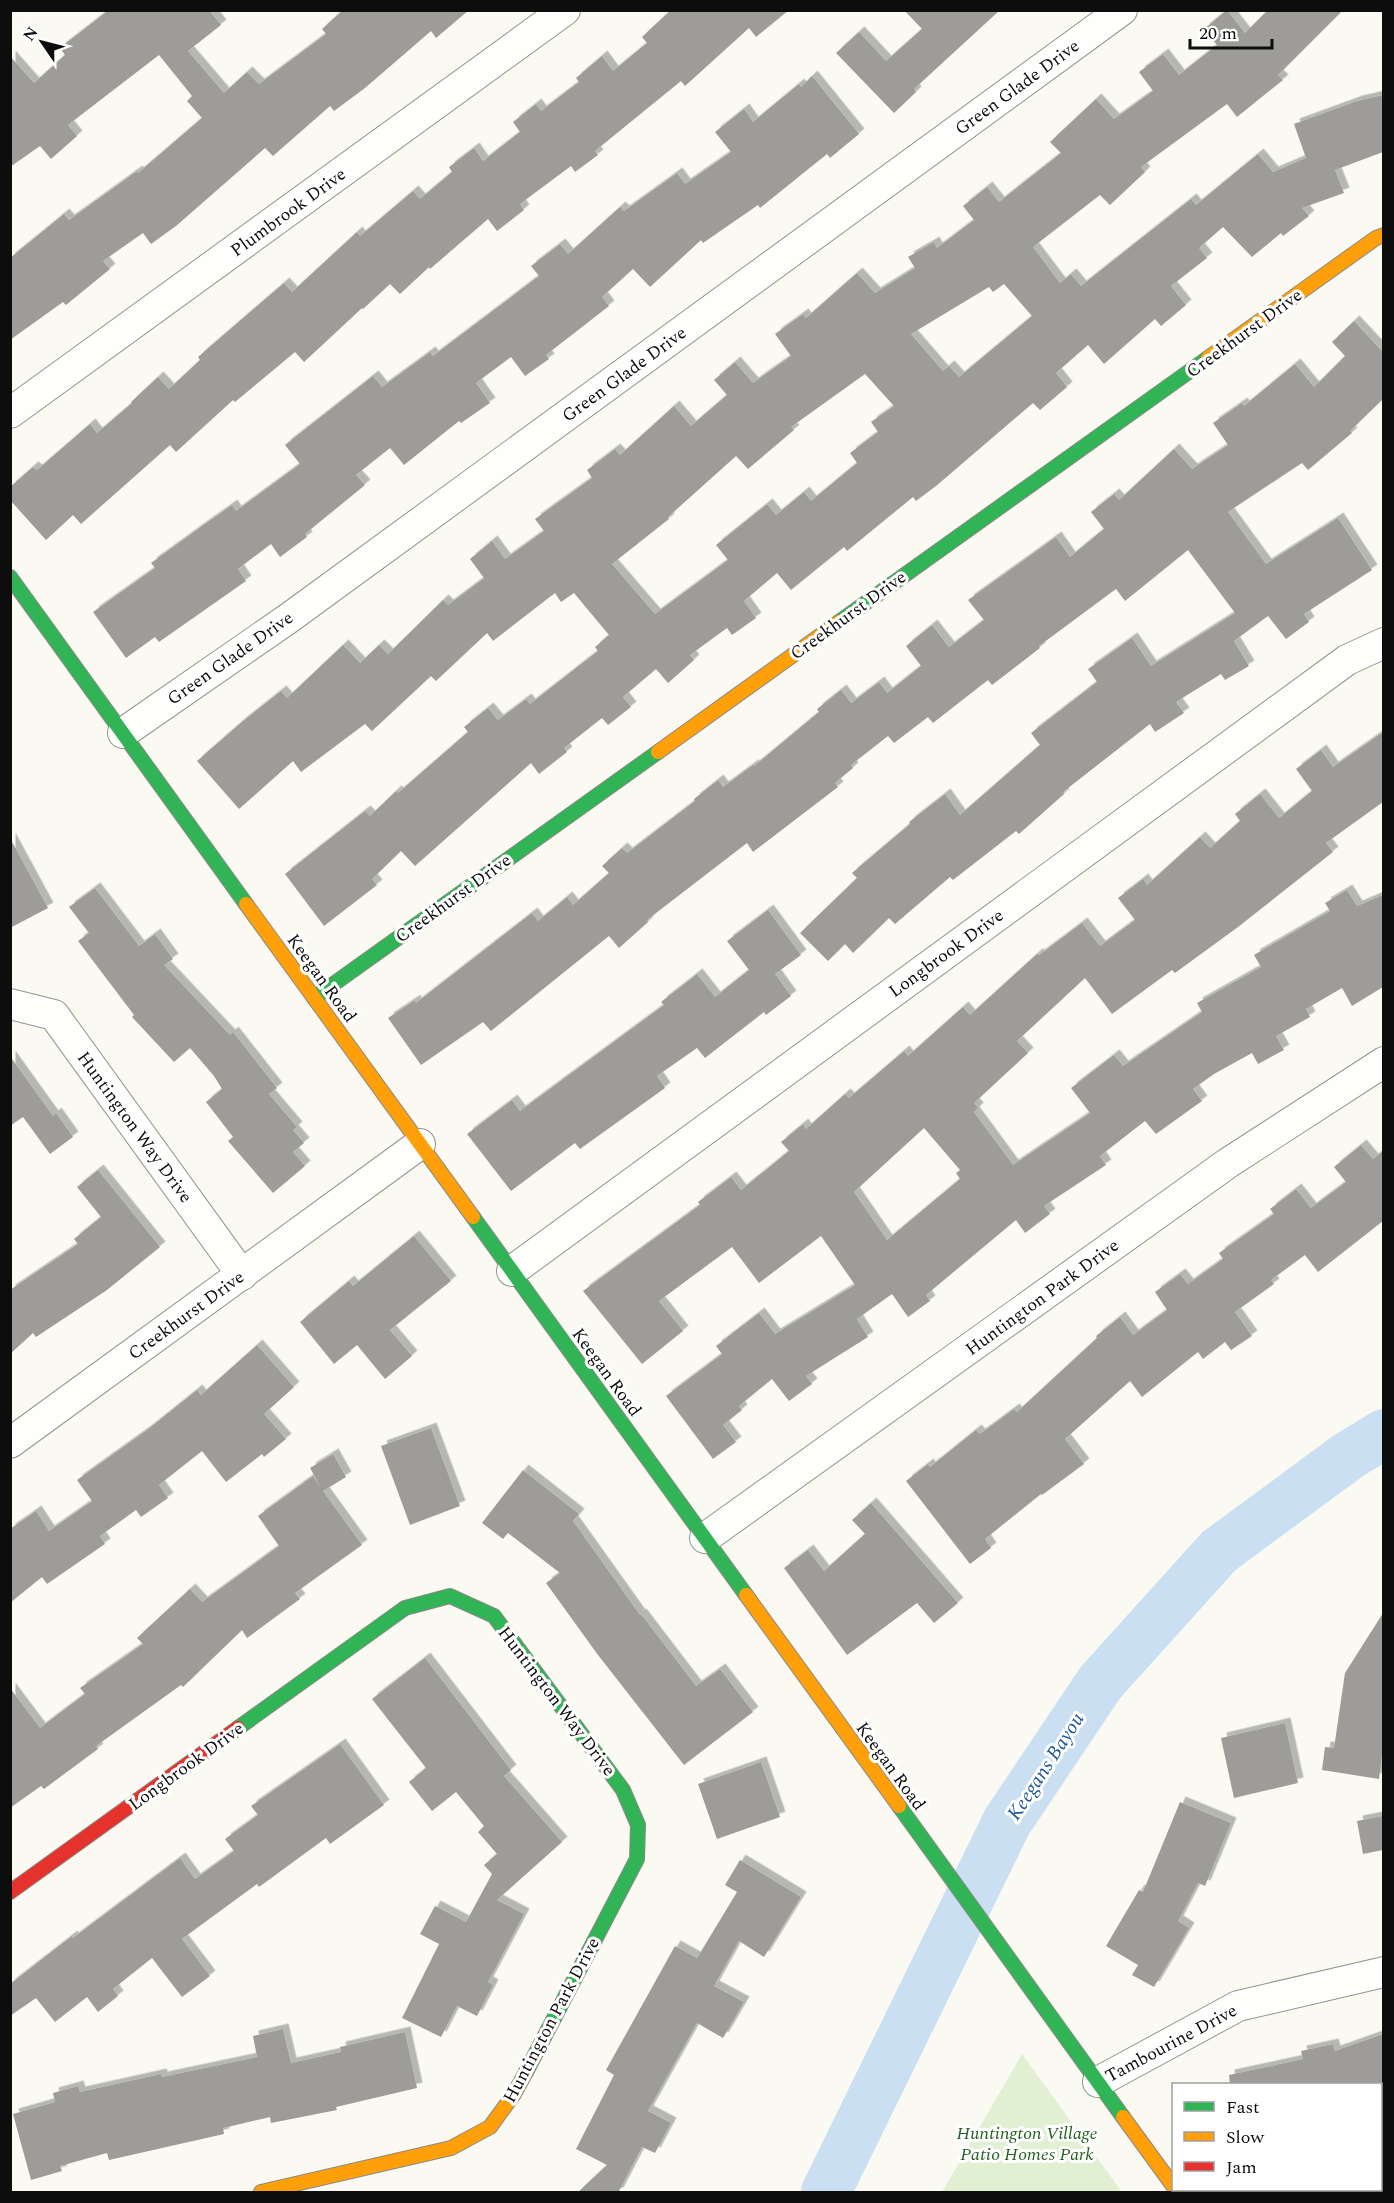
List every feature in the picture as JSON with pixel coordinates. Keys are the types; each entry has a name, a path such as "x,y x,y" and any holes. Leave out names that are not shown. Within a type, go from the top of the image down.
{"street":[{"name":"Plumbrook Drive","path":"10,413 565,10"},
{"name":"Green Glade Drive","path":"123,733 298,611 1122,10"},
{"name":"Creekhurst Drive","path":"314,998 1383,235"},
{"name":"Keegan Road","path":"10,577 1172,2184"},
{"name":"Longbrook Drive","path":"512,1271 1347,660 1383,643"},
{"name":"Huntington Way Drive","path":"10,1004 54,1015 242,1275"},
{"name":"Huntington Park Drive","path":"705,1538 1228,1163 1383,1062"},
{"name":"Creekhurst Drive","path":"10,1443 420,1144"},
{"name":"Huntington Way Drive","path":"362,1640 405,1608 450,1596 494,1616 623,1790 638,1825 637,1859 620,1890"},
{"name":"Longbrook Drive","path":"10,1892 362,1640"},
{"name":"Huntington Park Drive","path":"261,2193 451,2148 490,2127 514,2094 620,1890"},
{"name":"Tambourine Drive","path":"1098,2082 1238,2006 1383,1972"}],"green space":[{"name":"Huntington Village Patio Homes Park","path":"1022,2054 1122,2192 942,2192"}],"building":[{"path":"109,10 209,10 221,25 188,51 224,93 247,72 259,84 326,34 322,29 343,10 469,10 436,38 431,31 365,88 334,111 330,106 273,156 265,148 176,226 151,244 143,233 103,261 110,269 66,305 63,302 10,340 10,258 64,214 69,220 137,171 138,173 202,118 187,101 192,96 159,55 68,125 77,136 51,159 40,146 10,167 10,56 34,83 65,55 60,48"},
{"path":"671,10 789,10 756,37 749,28 685,86 681,81 595,151 598,155 575,172 571,166 520,204 524,210 497,231 488,219 400,294 390,284 304,362 295,352 235,402 233,400 176,452 170,445 81,524 73,515 46,540 10,500 10,487 33,467 37,470 90,424 97,433 158,377 169,389 200,360 198,357 284,283 292,292 357,232 360,236 413,191 420,199 452,172 449,167 474,148 483,161 520,132 513,122 536,104 541,111 579,82 576,78 602,56 613,71 647,43 642,37"},
{"path":"904,10 1000,10 914,89 916,92 894,113 836,53 859,32 886,61 922,29"},
{"path":"1227,10 1245,33 1268,10 1343,10 1278,75 1283,80 1237,117 1227,104 1141,167 1145,172 1110,205 1100,195 1033,247 1060,283 1071,274 1081,286 1191,199 1196,205 1258,154 1273,172 1306,158 1294,124 1357,101 1383,95 1383,152 1335,170 1344,193 1302,208 1309,216 1283,236 1281,233 1252,257 1223,227 1199,248 1207,258 1171,286 1186,305 1161,326 1155,319 1104,364 1088,345 1056,373 1067,387 1040,410 1033,403 936,486 916,501 913,497 847,551 844,547 791,590 777,573 744,601 756,618 732,635 727,628 690,655 694,660 668,683 656,669 623,697 631,707 608,725 602,718 564,748 567,752 539,774 531,763 415,866 401,851 372,879 377,885 324,926 285,874 365,811 370,816 396,791 398,793 468,732 464,727 488,708 498,720 526,699 530,704 598,651 595,647 609,635 574,593 561,602 555,593 493,641 487,633 436,681 431,676 372,731 365,724 301,772 293,761 239,809 197,761 281,691 287,698 343,645 360,663 379,645 388,654 443,600 448,605 484,578 470,559 492,541 505,559 544,531 535,519 592,478 587,470 615,449 620,455 674,406 691,426 727,395 714,380 735,362 753,383 791,356 775,334 803,314 806,318 857,273 875,293 915,268 908,257 934,242 937,248 974,220 963,206 987,187 999,202 1061,153 1050,142 1096,99 1114,119 1153,91 1139,72 1163,54 1179,75 1217,45 1204,29","holes":["1004,284 1032,316 959,377 949,366 943,371 911,334 989,287 993,292","865,374 894,406 871,422 878,432 850,453 857,463 811,501 804,492 776,515 767,504 716,545 728,560 655,614 612,564 669,519 668,517 736,456 748,469 794,430 791,427"]},
{"path":"812,76 859,134 830,158 827,154 760,208 758,205 703,243 701,240 650,287 633,269 602,297 609,306 546,355 549,359 525,376 511,357 476,383 490,403 461,423 459,421 404,465 390,448 356,475 365,485 305,534 307,537 280,557 271,544 238,569 246,581 159,642 155,637 126,658 93,612 155,568 151,563 205,524 232,505 236,511 300,464 285,445 373,376 382,387 430,352 433,356 539,276 531,266 560,244 568,254 620,207 624,211 677,173 685,184 731,152 715,132 744,109 753,122 799,84 801,87"},
{"path":"1354,321 1383,352 1383,399 1350,431 1352,433 1308,470 1302,463 1228,512 1266,564 1338,518 1372,570 1304,614 1309,622 1286,639 1268,616 1234,641 1249,666 1225,680 1221,674 1176,702 1184,713 1155,732 1150,724 1063,792 1064,794 1019,834 1016,831 953,880 950,877 895,924 889,918 853,953 845,944 828,961 800,933 857,878 852,873 910,824 909,822 945,794 960,815 1040,745 1031,733 1097,682 1088,669 1132,638 1151,666 1235,613 1188,550 1125,601 1116,589 1039,646 1040,648 992,685 988,680 933,723 928,717 894,743 888,736 851,765 853,768 835,783 838,787 753,852 747,843 647,920 648,922 619,948 609,936 491,1031 483,1022 421,1065 388,1018 415,1000 416,1003 532,913 538,921 567,897 573,905 609,873 602,866 622,848 627,853 695,801 694,799 718,780 723,787 754,766 819,712 817,709 841,690 851,703 879,682 887,693 921,666 906,646 932,625 949,647 984,620 968,600 1056,537 1070,557 1104,529 1091,512 1114,494 1119,500 1174,449 1192,469 1228,445 1213,423 1242,403 1244,406 1295,364 1314,387 1345,356 1332,342"},
{"path":"1383,732 1383,802 1326,843 1333,852 1238,927 1175,973 1172,970 1112,1014 1085,978 1017,1041 1028,1053 974,1103 978,1108 974,1112 1013,1165 1090,1113 1071,1088 1114,1055 1123,1066 1202,1012 1197,1003 1261,967 1254,955 1330,911 1325,903 1347,890 1357,906 1383,895 1383,987 1352,1006 1342,988 1306,1009 1310,1017 1276,1036 1284,1050 1258,1064 1252,1053 1214,1074 1193,1089 1202,1101 1156,1134 1145,1121 1100,1156 1106,1165 1044,1206 1050,1214 1025,1233 1016,1220 926,1295 930,1301 908,1317 892,1294 857,1319 868,1337 806,1376 812,1384 789,1401 772,1379 739,1406 742,1410 723,1425 736,1442 713,1459 666,1396 722,1354 716,1346 759,1313 775,1334 855,1285 821,1236 759,1283 732,1247 659,1301 683,1331 642,1364 583,1291 700,1205 698,1202 731,1177 741,1190 789,1151 781,1142 803,1124 806,1129 845,1094 849,1098 904,1051 908,1056 963,1007 970,1015 1037,954 1039,955 1082,923 1100,946 1135,920 1118,898 1143,879 1147,885 1200,837 1210,848 1240,821 1235,814 1260,794 1279,818 1312,791 1296,769 1321,750 1333,767","holes":["924,1128 960,1170 956,1173 960,1179 887,1240 854,1192"]},
{"path":"10,838 48,908 10,928"},
{"path":"95,888 139,946 155,934 173,959 164,965 230,1035 233,1032 277,1088 269,1094 297,1127 293,1130 304,1143 293,1152 305,1166 273,1193 228,1141 233,1137 206,1102 222,1089 214,1076 190,1048 174,1062 132,1017 134,1015 78,941 89,933 69,907"},
{"path":"768,910 801,955 775,974 791,996 766,1015 764,1012 705,1058 697,1048 657,1076 665,1088 580,1149 575,1143 511,1191 467,1134 512,1100 520,1111 664,1005 661,1002 697,974 715,997 749,970 727,941"},
{"path":"10,1056 53,1116 56,1113 73,1137 50,1154 23,1117 10,1126"},
{"path":"1361,1145 1373,1159 1383,1151 1383,1221 1318,1272 1305,1255 1271,1280 1274,1284 1235,1312 1252,1336 1231,1350 1225,1342 1203,1359 1198,1352 1142,1397 1130,1381 1065,1439 1084,1464 1041,1494 985,1539 991,1548 970,1564 906,1481 928,1464 930,1467 976,1430 980,1434 1014,1409 1017,1412 1097,1338 1096,1336 1120,1317 1133,1335 1167,1310 1155,1292 1180,1274 1188,1284 1223,1259 1219,1253 1274,1214 1270,1209 1296,1189 1311,1208 1346,1182 1334,1167"},
{"path":"98,1170 160,1247 107,1290 36,1337 33,1333 10,1354 10,1290 78,1244 74,1239 101,1217 77,1187"},
{"path":"414,1236 451,1281 390,1330 412,1356 385,1379 357,1345 334,1364 300,1322 349,1281 353,1286"},
{"path":"257,1345 294,1387 264,1414 286,1439 264,1457 262,1454 226,1482 202,1451 159,1485 168,1498 141,1517 136,1510 100,1536 105,1544 47,1584 42,1577 10,1603 10,1529 36,1511 49,1531 92,1501 77,1480 147,1430 197,1390 201,1395"},
{"path":"431,1428 460,1506 410,1525 381,1446"},
{"path":"333,1454 346,1477 323,1491 362,1545 295,1593 300,1599 247,1638 242,1630 183,1687 181,1685 96,1746 98,1749 44,1789 41,1786 10,1808 10,1688 40,1728 85,1694 80,1688 143,1644 137,1638 190,1589 202,1602 279,1546 258,1516 313,1476 321,1488 310,1468"},
{"path":"523,1470 579,1514 573,1521 640,1615 696,1686 720,1669 753,1712 684,1765 598,1655 546,1583 560,1573 508,1533 503,1539 482,1523"},
{"path":"871,1503 958,1603 934,1623 917,1603 847,1655 784,1568 808,1550 824,1571 865,1534 852,1520"},
{"path":"1383,1613 1383,1747 1379,1779 1322,1770 1325,1747 1334,1748 1345,1673"},
{"path":"425,1658 511,1770 504,1776 562,1842 497,1900 524,1914 488,1982 493,1985 477,2016 457,2006 441,2037 402,2018 439,1944 420,1934 435,1906 466,1922 492,1874 484,1865 497,1854 478,1832 484,1826 456,1792 432,1811 409,1782 426,1768 372,1699"},
{"path":"1285,1723 1298,1783 1234,1798 1221,1738"},
{"path":"340,1744 384,1805 330,1844 326,1838 259,1887 257,1884 182,1939 210,1976 182,1997 152,1958 113,1989 118,1996 98,2012 87,1997 55,2022 36,1998 10,2016 10,1984 180,1858 195,1879 234,1851 225,1839 258,1815 251,1806"},
{"path":"761,1762 780,1817 717,1839 698,1784"},
{"path":"1180,1802 1231,1823 1205,1886 1198,1883 1178,1921 1189,1928 1154,1987 1132,1975 1138,1965 1106,1946 1139,1890 1143,1892"},
{"path":"1383,1816 1383,1850 1363,1854 1357,1821"},
{"path":"740,1860 801,1897 764,1957 739,1941 714,1986 744,2002 723,2038 697,2023 648,2111 671,2123 655,2153 642,2147 618,2193 577,2193 607,2165 576,2149 614,2075 606,2070 675,1946 697,1958 737,1892 725,1885"},
{"path":"283,2029 291,2063 341,2052 340,2047 405,2032 417,2088 336,2107 337,2110 271,2123 270,2117 223,2128 224,2134 109,2160 107,2153 60,2166 62,2171 31,2180 13,2114 55,2102 53,2093 78,2086 80,2092 161,2074 162,2077 257,2057 253,2036"},
{"path":"1383,2034 1383,2085 1382,2083 1230,2083 1229,2075 1303,2059 1301,2051 1333,2044 1335,2051"}],"waterway":[{"name":"Keegans Bayou","path":"826,2192 1007,1822 1100,1683 1219,1551 1348,1456 1384,1434"}],"traffic: fast":[{"path":"839,622 1208,358"},
{"path":"10,577 246,904"},
{"path":"314,998 658,752"},
{"path":"473,1217 746,1595"},
{"path":"238,1728 405,1608 450,1596 494,1616 623,1790 638,1825 637,1859 526,2072"},
{"path":"899,1806 1123,2117"}],"traffic: slow":[{"path":"1208,358 1376,238 1384,235"},
{"path":"658,752 839,622"},
{"path":"246,904 473,1217"},
{"path":"746,1595 899,1806"},
{"path":"261,2192 451,2148 490,2127 514,2094 526,2072"},
{"path":"1123,2117 1172,2184"}],"traffic: jam":[{"path":"10,1892 238,1728"}]}
